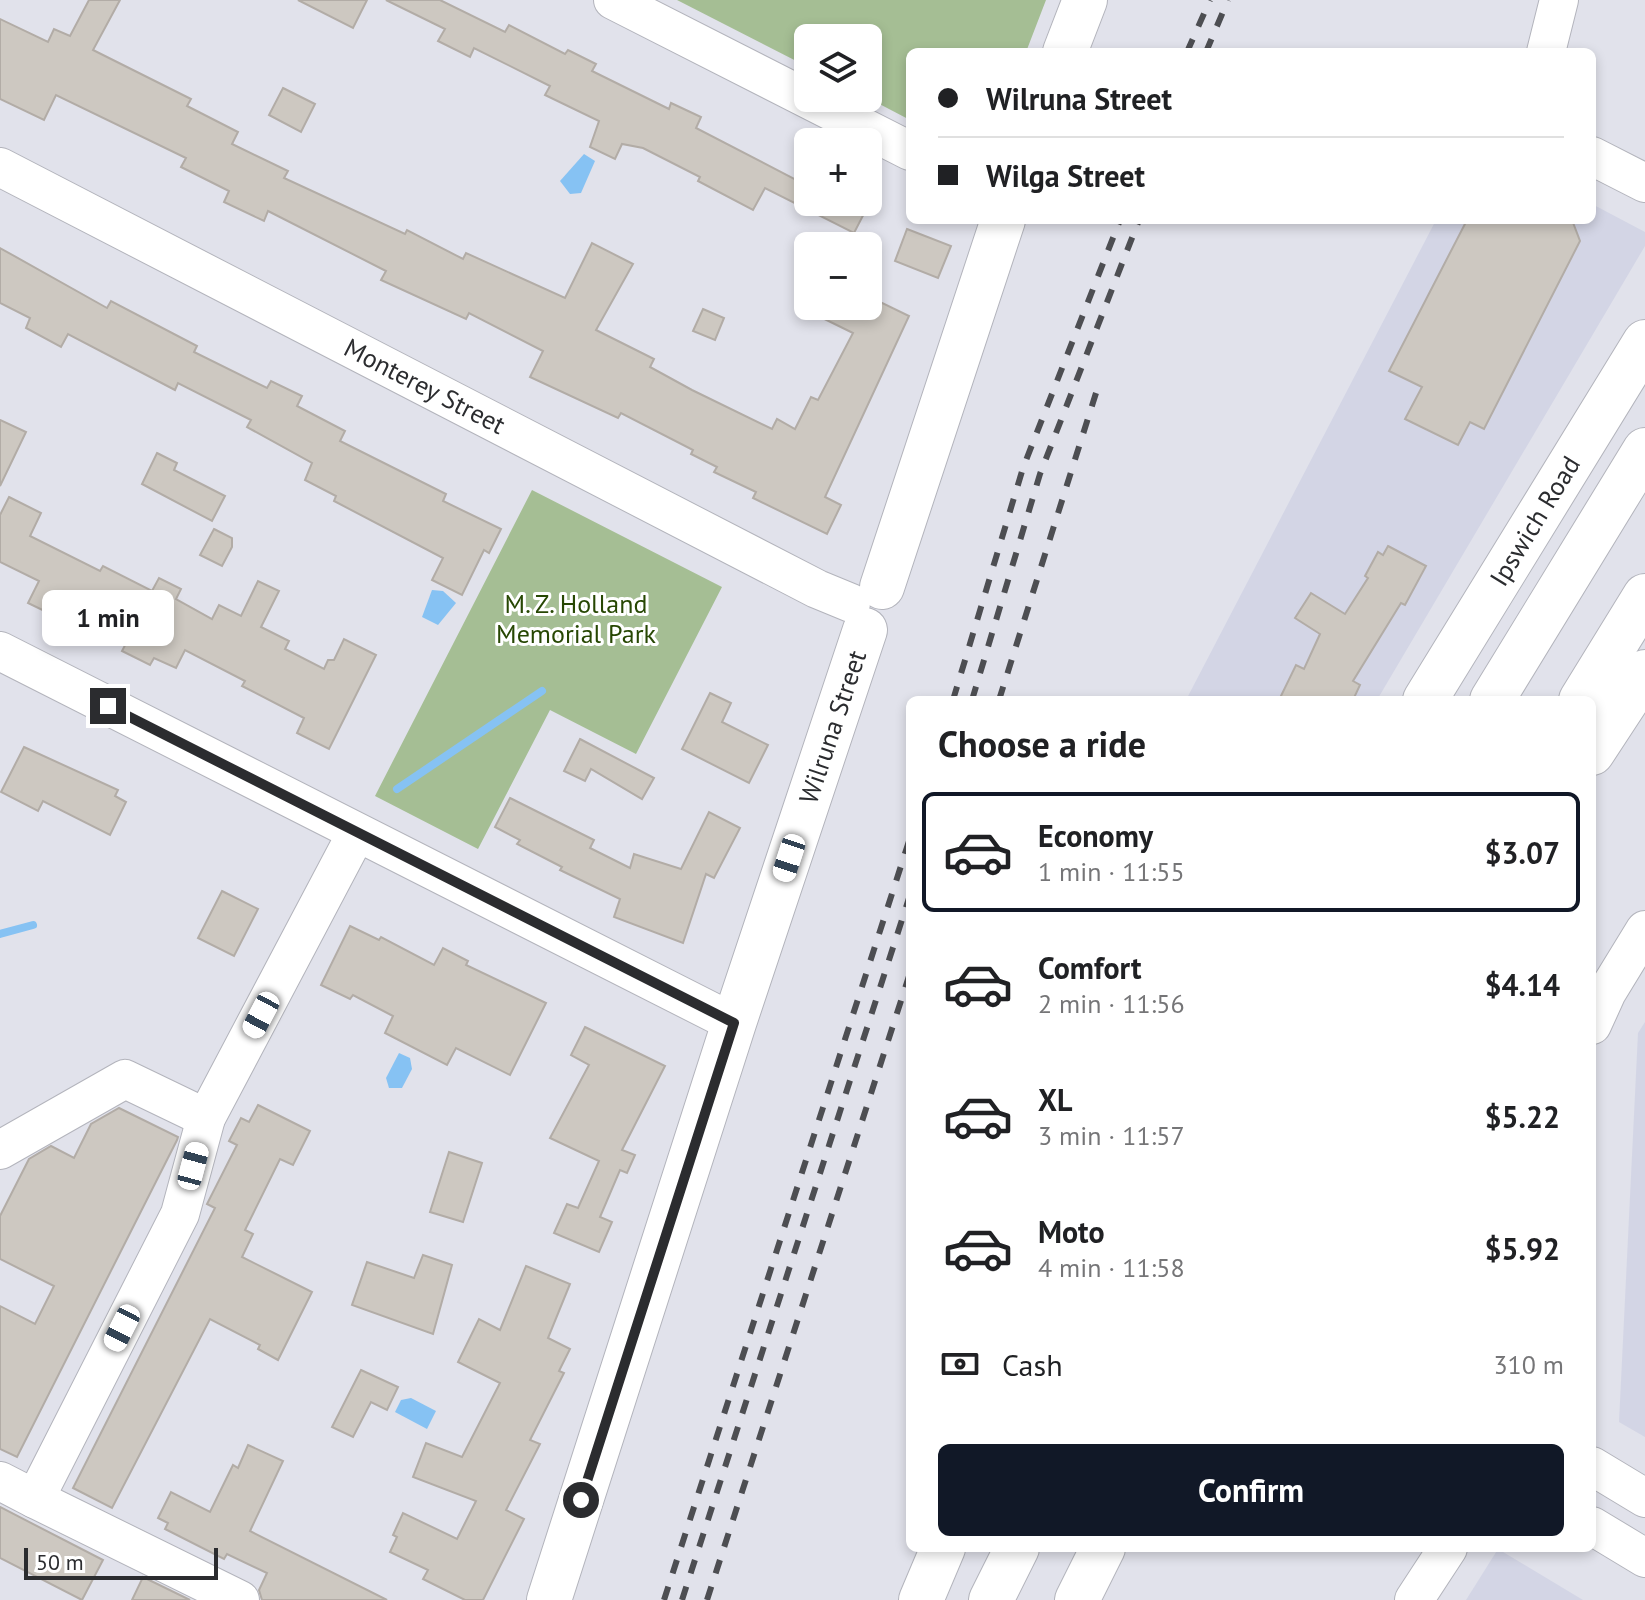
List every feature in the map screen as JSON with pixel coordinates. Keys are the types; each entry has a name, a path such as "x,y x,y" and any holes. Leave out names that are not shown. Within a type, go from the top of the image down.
{"main road":[{"path":"1067,48 1085,0"},
{"name":"Wilruna Street","path":"549,1600 866,607 1002,224"},
{"name":"Ipswich Road","path":"1427,696 1645,342"},
{"path":"1494,696 1645,450"},
{"path":"1583,696 1645,596"},
{"path":"1596,747 1645,672"},
{"path":"921,1600 941,1552"},
{"path":"991,1600 1015,1552"},
{"path":"1077,1600 1101,1552"}],"street":[{"path":"613,0 906,149"},
{"path":"1547,48 1559,0"},
{"path":"1596,158 1645,183"},
{"name":"Monterey Street","path":"0,167 803,581 866,607"},
{"path":"0,651 734,1023"},
{"path":"35,1499 180,1214 206,1118 356,834"},
{"path":"1596,1016 1645,930"},
{"path":"0,1150 125,1079 206,1118"},
{"path":"1596,1468 1645,1498"},
{"path":"0,1481 240,1600"},
{"path":"1596,1528 1645,1558"},
{"path":"1414,1600 1445,1552"}],"shaded area":[{"path":"1596,206 1645,232 1645,246 1379,696 1188,696 1434,224 1596,224"},
{"path":"1645,1022 1645,1437 1619,1422 1638,1033"},
{"path":"1496,1552 1503,1552 1583,1600 1466,1600"}],"green space":[{"path":"677,0 1046,0 1028,48 906,48 906,118 882,105 882,24 794,24 794,60"},
{"name":"M. Z. Holland Memorial Park","path":"532,490 722,587 636,754 550,710 478,849 375,796"}],"water":[{"path":"584,154 595,161 581,193 570,194 560,181"},
{"path":"432,590 443,591 456,603 438,625 422,617"},
{"path":"399,1053 410,1058 412,1069 402,1088 389,1088 386,1078"},
{"path":"411,1398 436,1411 427,1429 395,1412 401,1400"}],"building":[{"path":"89,0 120,0 93,50 191,99 187,106 238,132 232,144 288,171 284,178 405,234 407,230 463,259 466,253 565,298 592,243 633,264 596,330 654,359 650,367 772,429 777,419 795,429 811,397 818,400 853,333 827,320 882,320 882,303 909,316 825,497 841,505 827,534 753,498 756,492 714,472 717,467 691,454 693,450 621,413 618,418 530,377 543,351 469,313 466,319 381,280 386,271 268,211 264,221 224,202 229,191 181,167 186,158 56,95 44,120 0,99 0,19 48,42 54,29 70,36"},
{"path":"298,0 367,0 353,28"},
{"path":"386,0 440,0 505,32 509,25 565,54 568,50 596,64 592,71 669,109 671,103 701,117 696,128 794,179 794,203 765,188 753,210 698,181 700,177 643,148 622,144 615,159 590,147 599,121 545,95 550,86 474,48 470,57 438,41 445,29"},
{"path":"283,88 315,104 301,132 269,115"},
{"path":"820,216 863,216 852,232"},
{"path":"1465,224 1574,224 1580,241 1484,429 1470,422 1458,445 1405,419 1422,387 1389,371"},
{"path":"907,229 951,246 938,278 895,261"},
{"path":"0,248 107,308 111,301 197,346 194,352 267,388 271,381 302,396 297,406 345,431 340,441 446,494 443,501 501,529 489,553 484,550 462,595 432,580 443,558 334,501 336,496 305,480 312,463 247,427 251,420 178,383 175,390 68,334 61,347 26,328 30,318 0,303"},
{"path":"703,309 724,318 715,340 693,331"},
{"path":"0,420 26,432 0,486"},
{"path":"157,453 177,463 174,470 225,496 212,521 142,484"},
{"path":"9,497 41,513 30,536 100,571 103,566 152,591 159,578 181,589 176,599 212,619 219,605 241,616 258,581 279,591 261,627 289,641 285,649 324,669 328,660 334,660 344,639 376,655 329,749 297,733 304,718 242,686 245,681 185,650 176,668 154,658 150,665 122,651 132,632 76,604 69,619 58,614 57,617 28,603 39,581 0,562 0,515"},
{"path":"214,529 232,538 232,547 222,566 200,555"},
{"path":"1388,546 1426,566 1405,605 1401,603 1353,681 1360,685 1355,696 1281,696 1296,665 1304,669 1320,634 1295,618 1311,593 1345,614 1368,578 1365,576 1378,552 1383,555"},
{"path":"710,693 731,703 722,722 768,745 749,783 682,749"},
{"path":"580,739 654,778 642,799 591,769 585,781 564,771"},
{"path":"24,747 118,790 115,796 126,802 110,835 43,801 38,811 1,792"},
{"path":"510,798 594,840 590,848 630,868 634,854 681,869 709,812 740,828 714,878 706,874 683,943 614,917 620,899 560,870 562,867 517,844 520,840 495,827"},
{"path":"222,891 258,909 234,956 198,938"},
{"path":"350,926 379,940 381,937 434,965 443,948 468,961 466,965 546,1003 510,1075 456,1048 447,1065 385,1033 393,1016 353,995 350,999 321,985"},
{"path":"585,1027 665,1066 622,1150 635,1155 627,1173 620,1170 600,1217 612,1222 599,1252 554,1233 567,1204 578,1208 599,1161 550,1138 589,1065 571,1055"},
{"path":"258,1105 310,1131 293,1165 280,1159 245,1230 253,1234 242,1257 312,1292 278,1360 258,1349 260,1345 210,1319 112,1508 73,1488 215,1208 207,1204 237,1145 229,1141 241,1118 249,1122"},
{"path":"119,1108 178,1137 17,1457 0,1449 0,1306 35,1324 54,1286 0,1259 0,1216 29,1159 51,1146 74,1158 91,1124"},
{"path":"449,1152 482,1163 463,1222 430,1212"},
{"path":"423,1255 452,1265 433,1334 352,1305 367,1262 414,1278"},
{"path":"526,1266 570,1284 548,1338 570,1349 559,1371 564,1373 530,1440 540,1444 506,1510 524,1519 483,1600 465,1600 423,1579 428,1570 390,1552 397,1537 393,1535 403,1513 457,1539 476,1501 413,1477 426,1443 462,1457 500,1383 458,1362 479,1319 500,1330"},
{"path":"361,1370 398,1387 387,1410 371,1402 353,1437 332,1427"},
{"path":"248,1445 283,1461 250,1531 387,1600 262,1600 259,1590 267,1573 227,1554 224,1559 165,1529 168,1523 158,1518 171,1492 210,1512 233,1465 238,1468"},
{"path":"0,1507 103,1560 82,1600 0,1558"},
{"path":"143,1577 190,1600 132,1600"}],"waterway":[{"path":"397,789 542,691"},
{"path":"0,934 33,925"}],"railway":[{"path":"1189,48 1210,0"},
{"path":"1208,48 1228,0"},
{"path":"954,696 1023,468 1118,224"},
{"path":"973,696 1040,474 1137,224"},
{"path":"1000,696 1096,393"},
{"path":"664,1600 906,850"},
{"path":"682,1600 906,907"},
{"path":"707,1600 906,985"}],"route":[{"path":"108,706 734,1023 581,1500"}]}
